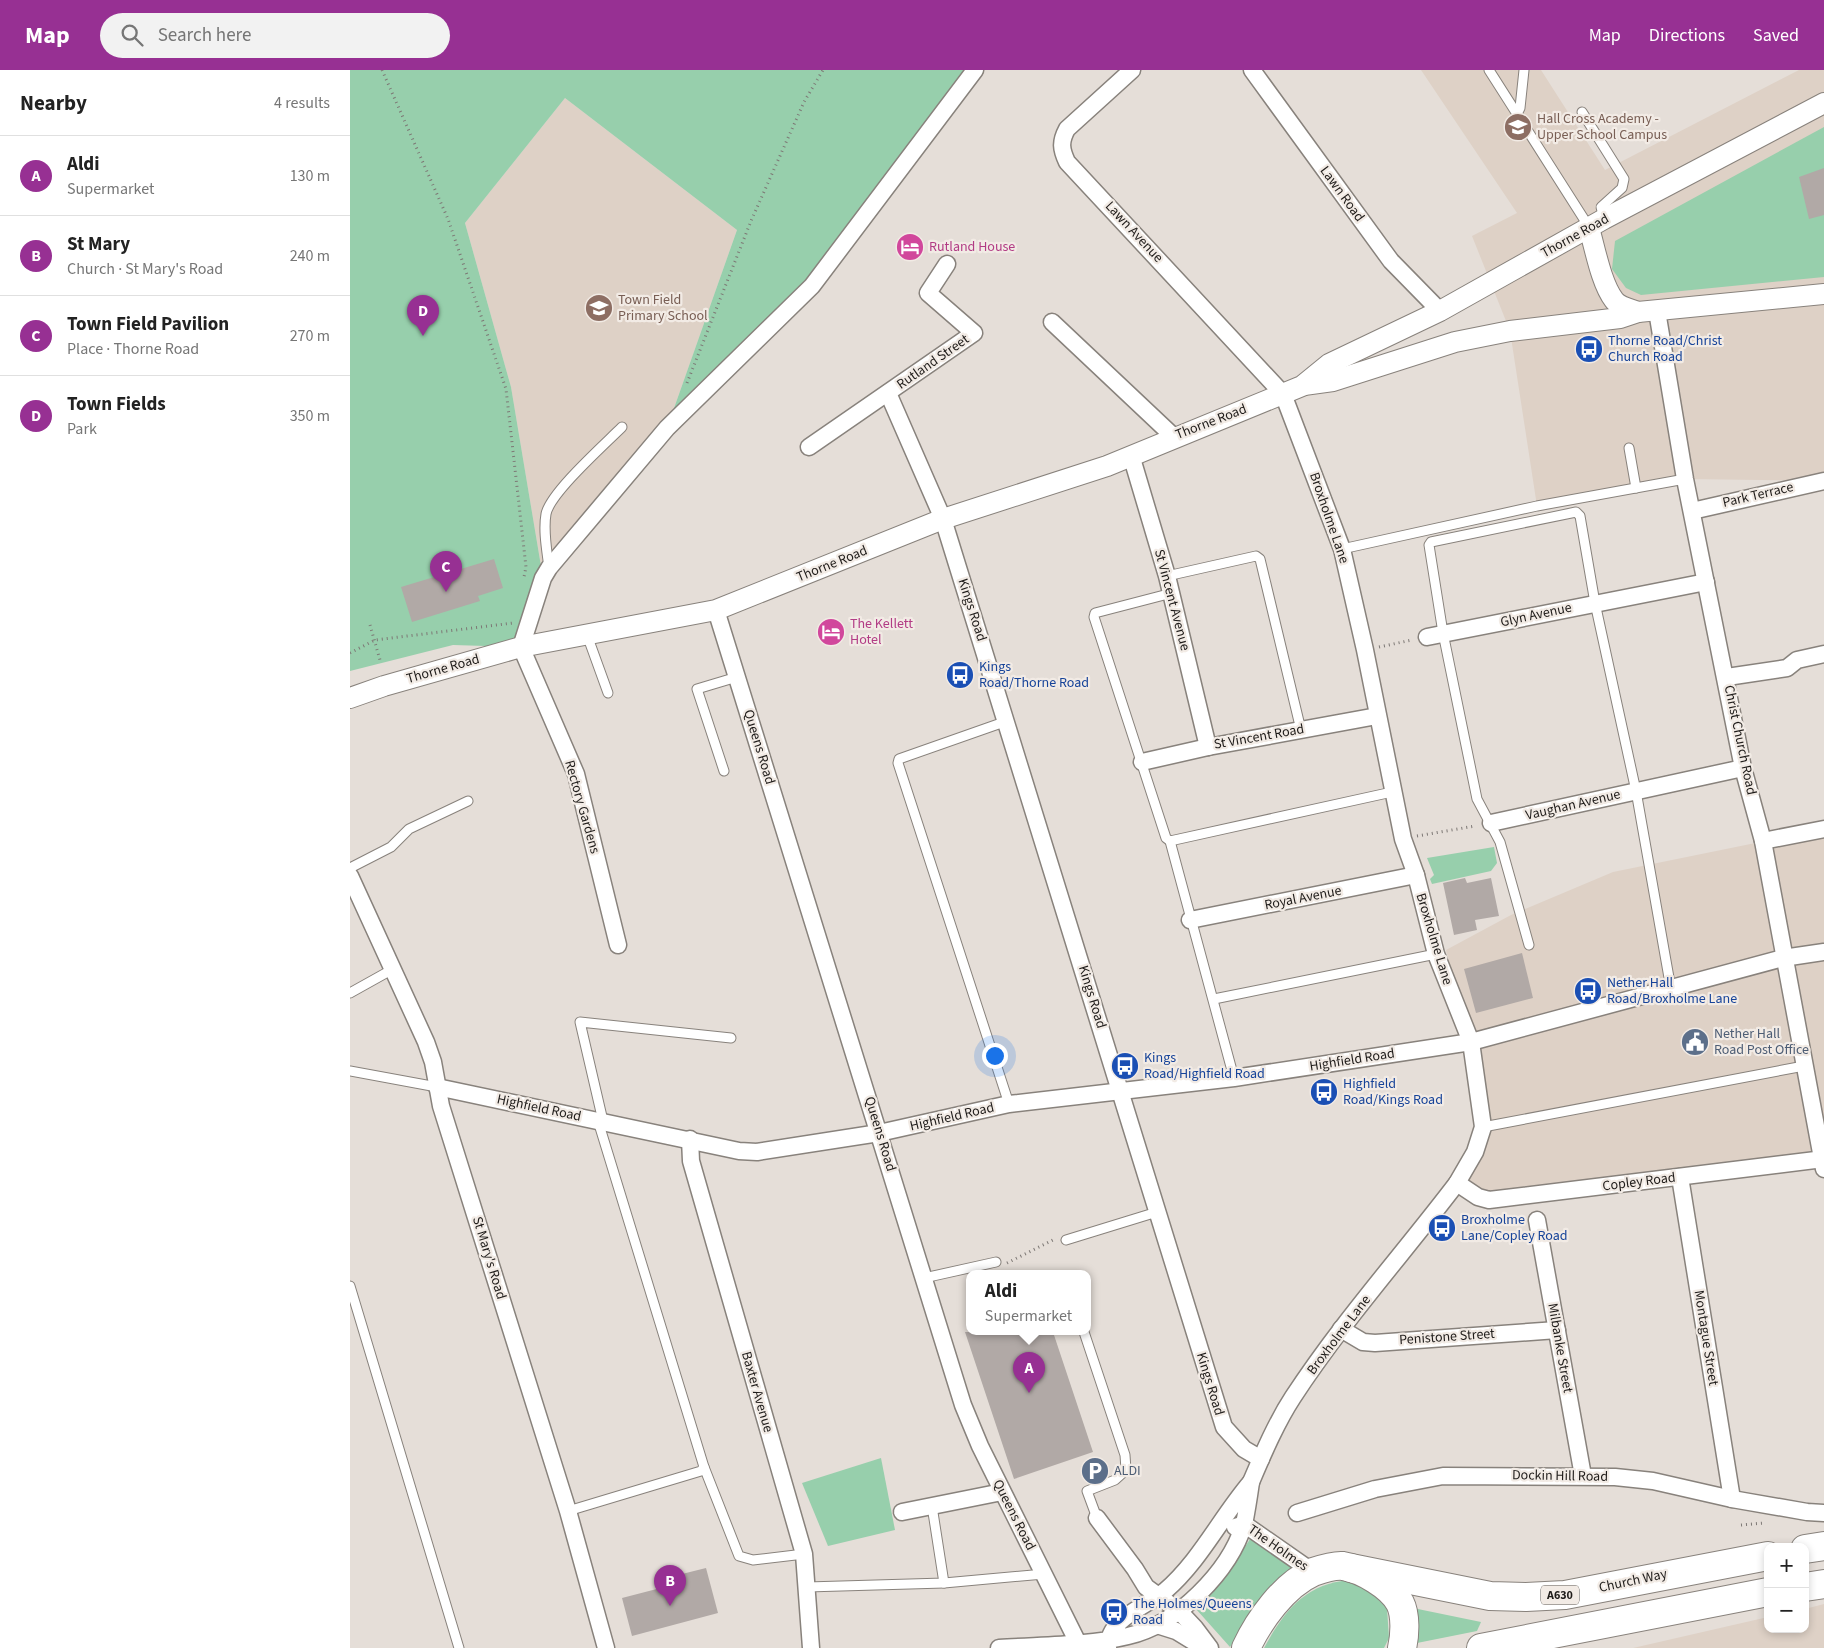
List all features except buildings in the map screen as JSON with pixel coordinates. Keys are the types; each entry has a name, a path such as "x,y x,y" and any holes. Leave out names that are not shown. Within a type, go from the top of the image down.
{"highway":[{"path":"1809,1548 1824,1546"},
{"name":"Church Way","path":"1313,1572 1341,1566 1490,1596 1526,1597 1565,1595 1764,1557"},
{"path":"1351,1568 1373,1579 1389,1591 1400,1603 1405,1637 1402,1648"},
{"path":"1246,1648 1252,1634 1287,1590 1313,1572"},
{"path":"1809,1586 1824,1584"},
{"path":"1481,1648 1516,1644 1764,1593"}],"street":[{"path":"521,647 543,578 549,568 667,428 812,286 975,70"},
{"name":"Lawn Avenue","path":"1132,70 1067,129 1061,140 1062,150 1067,162 1283,394"},
{"name":"Lawn Road","path":"1252,70 1391,261 1440,310"},
{"name":"Thorne Road","path":"1302,386 1329,364 1440,310 1596,224 1824,103"},
{"path":"1596,224 1608,289 1614,301 1624,307 1648,312"},
{"name":"Rutland Street","path":"809,447 974,333 928,293 947,264"},
{"name":"Thorne Road","path":"350,698 384,686 521,647 716,610 944,519 1107,466 1302,386 1333,380 1456,342 1510,331 1620,318 1648,312 1824,294"},
{"name":"Christ Church Road","path":"1648,312 1727,677 1743,768 1763,841 1783,958 1823,1162"},
{"path":"1052,322 1174,437"},
{"name":"Rutland Street","path":"888,393 944,519"},
{"name":"Broxholme Lane","path":"1261,1459 1292,1399 1341,1328 1391,1269 1457,1183 1475,1152 1483,1127 1471,1042 1436,954 1416,875 1403,839 1392,792 1365,650 1342,549 1283,394"},
{"name":"St Vincent Avenue","path":"1131,455 1172,593 1208,746"},
{"name":"Park Terrace","path":"1692,511 1824,481"},
{"name":"Kings Road","path":"944,519 1224,1427 1244,1449 1261,1459"},
{"name":"Glyn Avenue","path":"1435,635 1594,602 1706,582"},
{"name":"Queens Road","path":"716,610 964,1405 980,1446 1002,1492 1078,1643"},
{"name":"Rectory Gardens","path":"521,647 576,774 618,945"},
{"path":"1727,677 1787,668 1797,660 1824,654"},
{"name":"St Vincent Road","path":"1142,762 1208,746 1377,716"},
{"name":"Vaughan Avenue","path":"1491,823 1743,768"},
{"path":"1763,841 1824,829"},
{"name":"Royal Avenue","path":"1190,920 1416,875"},
{"name":"St Mary's Road","path":"350,876 426,1042 437,1087 568,1511 606,1648"},
{"name":"Highfield Road","path":"437,1087 740,1151 757,1152 880,1133 1009,1104 1234,1078 1471,1042 1783,958 1824,952"},
{"name":"Baxter Avenue","path":"690,1139 690,1161 804,1554 812,1648"},
{"name":"Copley Road","path":"1457,1183 1478,1197 1489,1200 1823,1162"},
{"name":"Montague Street","path":"1680,1177 1732,1498"},
{"name":"Milbanke Street","path":"1538,1220 1583,1476"},
{"name":"Penistone Street","path":"1341,1328 1363,1342 1375,1343 1557,1330"},
{"name":"The Holmes","path":"999,1648 1108,1643 1157,1625 1182,1609 1229,1558 1244,1524 1251,1482 1261,1459"},
{"name":"Dockin Hill Road","path":"1297,1513 1375,1489 1443,1476 1583,1476 1653,1481 1732,1498 1807,1512 1824,1513"},
{"name":"The Holmes","path":"1108,1643 1116,1624 1160,1593 1186,1570 1205,1546 1230,1507 1251,1482"},
{"path":"902,1512 1002,1492"},
{"path":"1097,1518 1146,1587 1160,1593 1182,1609 1210,1648"},
{"name":"The Holmes","path":"1205,1546 1244,1524"},
{"name":"The Holmes","path":"1244,1524 1313,1572"},
{"path":"1157,1625 1176,1631 1204,1648"}],"lane":[{"path":"1489,70 1517,114 1596,224"},
{"path":"1517,114 1520,108 1524,70"},
{"path":"1582,112 1624,179 1622,188 1601,207 1596,224"},
{"path":"549,568 545,535 546,514 553,498 622,427"},
{"path":"1629,448 1636,488"},
{"path":"1342,549 1537,506 1685,479"},
{"path":"1529,945 1500,842 1477,799 1435,635 1429,545 1430,542 1576,512 1580,516 1594,602 1636,791 1671,989"},
{"path":"1167,576 1256,556 1260,559 1300,730"},
{"path":"1172,593 1095,613 1094,617 1166,838 1170,841 1234,1078"},
{"path":"587,635 608,694"},
{"path":"724,771 697,689 737,677"},
{"path":"1007,720 899,760 898,763 1009,1104"},
{"path":"1170,841 1392,792"},
{"path":"350,868 391,846 409,829 468,801"},
{"path":"1214,999 1436,954"},
{"path":"350,993 393,969"},
{"path":"731,1038 580,1022 600,1121 704,1467 739,1556 754,1560 804,1554"},
{"path":"1483,1127 1804,1066"},
{"path":"350,1071 437,1087"},
{"path":"1066,1240 1157,1212"},
{"path":"924,1278 996,1262"},
{"path":"350,1286 459,1648"},
{"path":"1085,1335 1126,1455 1126,1470 1115,1480 1086,1491 1097,1518"},
{"path":"568,1511 700,1471 704,1467"},
{"path":"932,1506 944,1583"},
{"path":"807,1587 944,1583 1044,1574"}],"path":[{"path":"382,70 448,219 506,389 526,567 523,585"},
{"path":"686,387 751,221 804,102 823,70"},
{"path":"350,653 375,640 518,622 521,647"},
{"path":"370,625 380,660"},
{"path":"1365,650 1435,635"},
{"path":"1403,839 1491,823"},
{"path":"996,1262 1002,1265 1026,1255 1045,1242 1056,1238 1066,1240"}],"shaded area":[{"path":"1421,70 1541,70 1605,170 1799,70 1824,70 1824,481 1685,479 1537,506 1510,331 1472,236 1517,213"},
{"name":"Town Field Primary School","path":"565,98 737,230 667,428 543,578 511,387 465,223"},
{"path":"1824,829 1824,1169 1822,1159 1489,1200 1457,1183 1483,1127 1471,1042 1446,950 1511,915 1613,872"},
{"path":"1824,1604 1824,1648 1633,1648 1764,1618 1764,1633 1809,1633 1809,1608"}],"green space":[{"path":"350,70 975,70 812,286 667,428 737,230 565,98 465,223 511,387 543,578 521,647 453,645 350,671"},
{"path":"1824,127 1824,277 1641,295 1626,288 1612,269 1615,241"},
{"path":"1494,847 1497,863 1491,871 1432,884 1430,879 1434,875 1427,858"},
{"path":"881,1458 895,1530 828,1546 802,1483"},
{"path":"1250,1539 1266,1547 1297,1569 1252,1613 1230,1647 1196,1609 1223,1581"},
{"path":"1349,1580 1363,1585 1387,1608 1389,1638 1384,1648 1264,1648 1288,1611 1308,1594 1320,1587"},
{"path":"1413,1608 1481,1622 1477,1631 1417,1643"}],"place":[{"name":"Hall Cross Academy - Upper School Campus","path":"1518,127"},
{"name":"Rutland House","path":"910,247"},
{"name":"Town Field Primary School","path":"599,308"},
{"name":"Town Fields","path":"423,336"},
{"name":"Thorne Road/Christ Church Road","path":"1589,349"},
{"name":"Town Field Pavilion","path":"446,592"},
{"name":"The Kellett Hotel","path":"831,632"},
{"name":"Kings Road/Thorne Road","path":"960,675"},
{"name":"Nether Hall Road/Broxholme Lane","path":"1588,991"},
{"name":"Nether Hall Road Post Office","path":"1695,1042"},
{"name":"Kings Road/Highfield Road","path":"1125,1066"},
{"name":"Highfield Road/Kings Road","path":"1324,1092"},
{"name":"Broxholme Lane/Copley Road","path":"1442,1228"},
{"name":"Aldi","path":"1029,1393"},
{"name":"ALDI","path":"1095,1471"},
{"name":"St Mary","path":"670,1606"},
{"name":"The Holmes/Queens Road","path":"1114,1612"}]}
